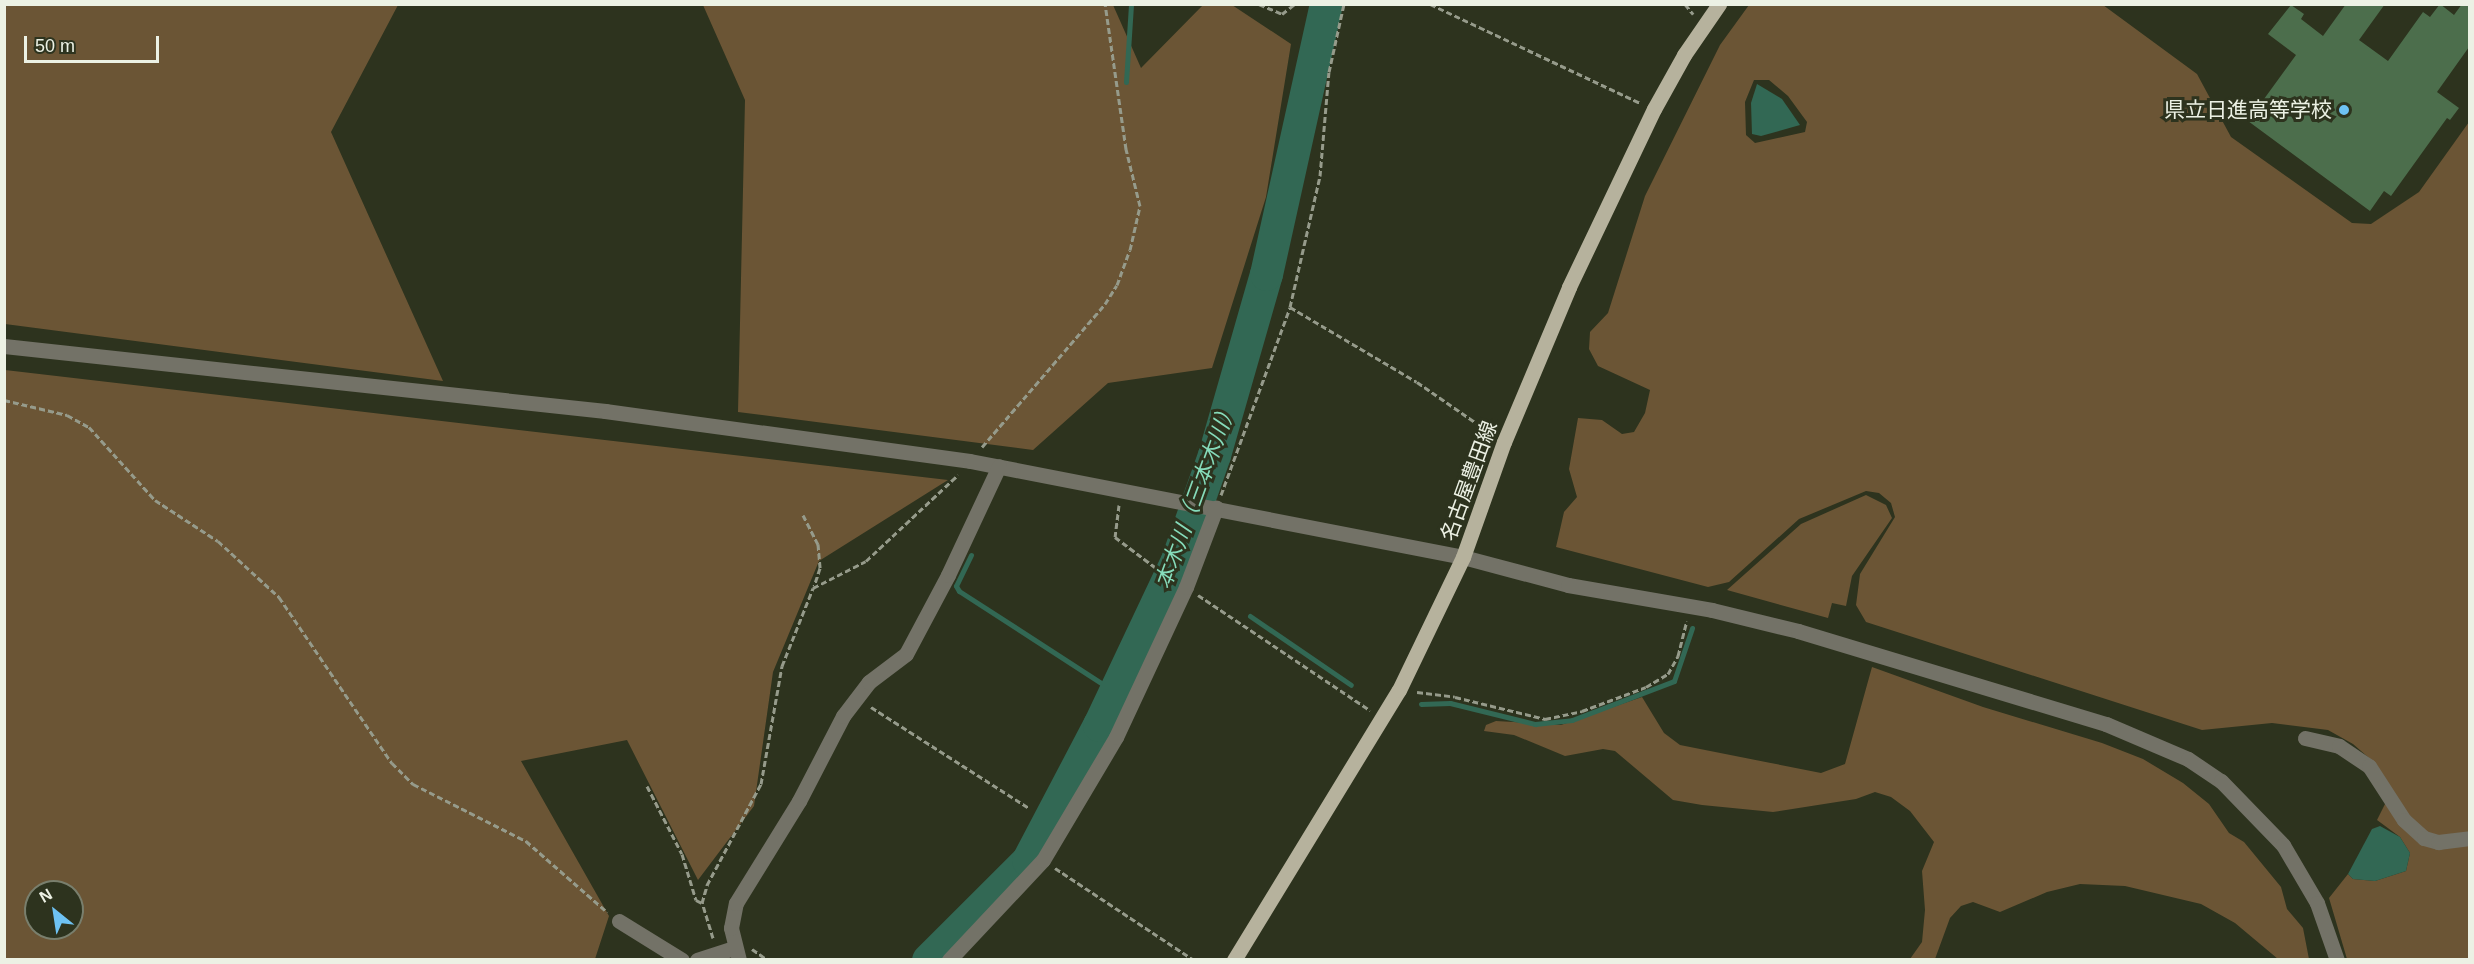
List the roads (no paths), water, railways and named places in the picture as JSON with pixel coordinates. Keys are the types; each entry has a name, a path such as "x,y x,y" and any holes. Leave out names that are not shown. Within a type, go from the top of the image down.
{"main road":[{"name":"名古屋豊田線","path":"1234,960 1402,684 1463,557 1504,442 1569,287 1654,109 1719,4"}],"street":[{"path":"4,346 605,411 970,461 1463,557 1568,585 1690,606 1798,631 2022,697 2117,728 2188,759 2221,781 2283,845 2317,903 2337,960"},
{"path":"697,960 731,953 731,916 736,903 766,860 843,716 869,682 906,654 948,575 999,466"},
{"path":"949,960 1043,860 1116,737 1184,586 1215,508"},
{"path":"2305,738 2339,746 2369,766 2404,820 2424,838 2438,842 2469,838"},
{"path":"619,921 682,960"}],"waterway":[{"path":"1126,82 1131,4"},
{"name":"本木川（三本木川）","path":"928,960 1028,860 1099,725 1177,560 1214,455 1266,274 1326,4"},
{"path":"971,555 956,586 959,591 1115,692"},
{"path":"1250,616 1351,685"},
{"path":"1421,704 1450,703 1535,724 1572,720 1674,681 1692,628"}],"place":[{"name":"県立日進高等学校","path":"2344,110"}]}
